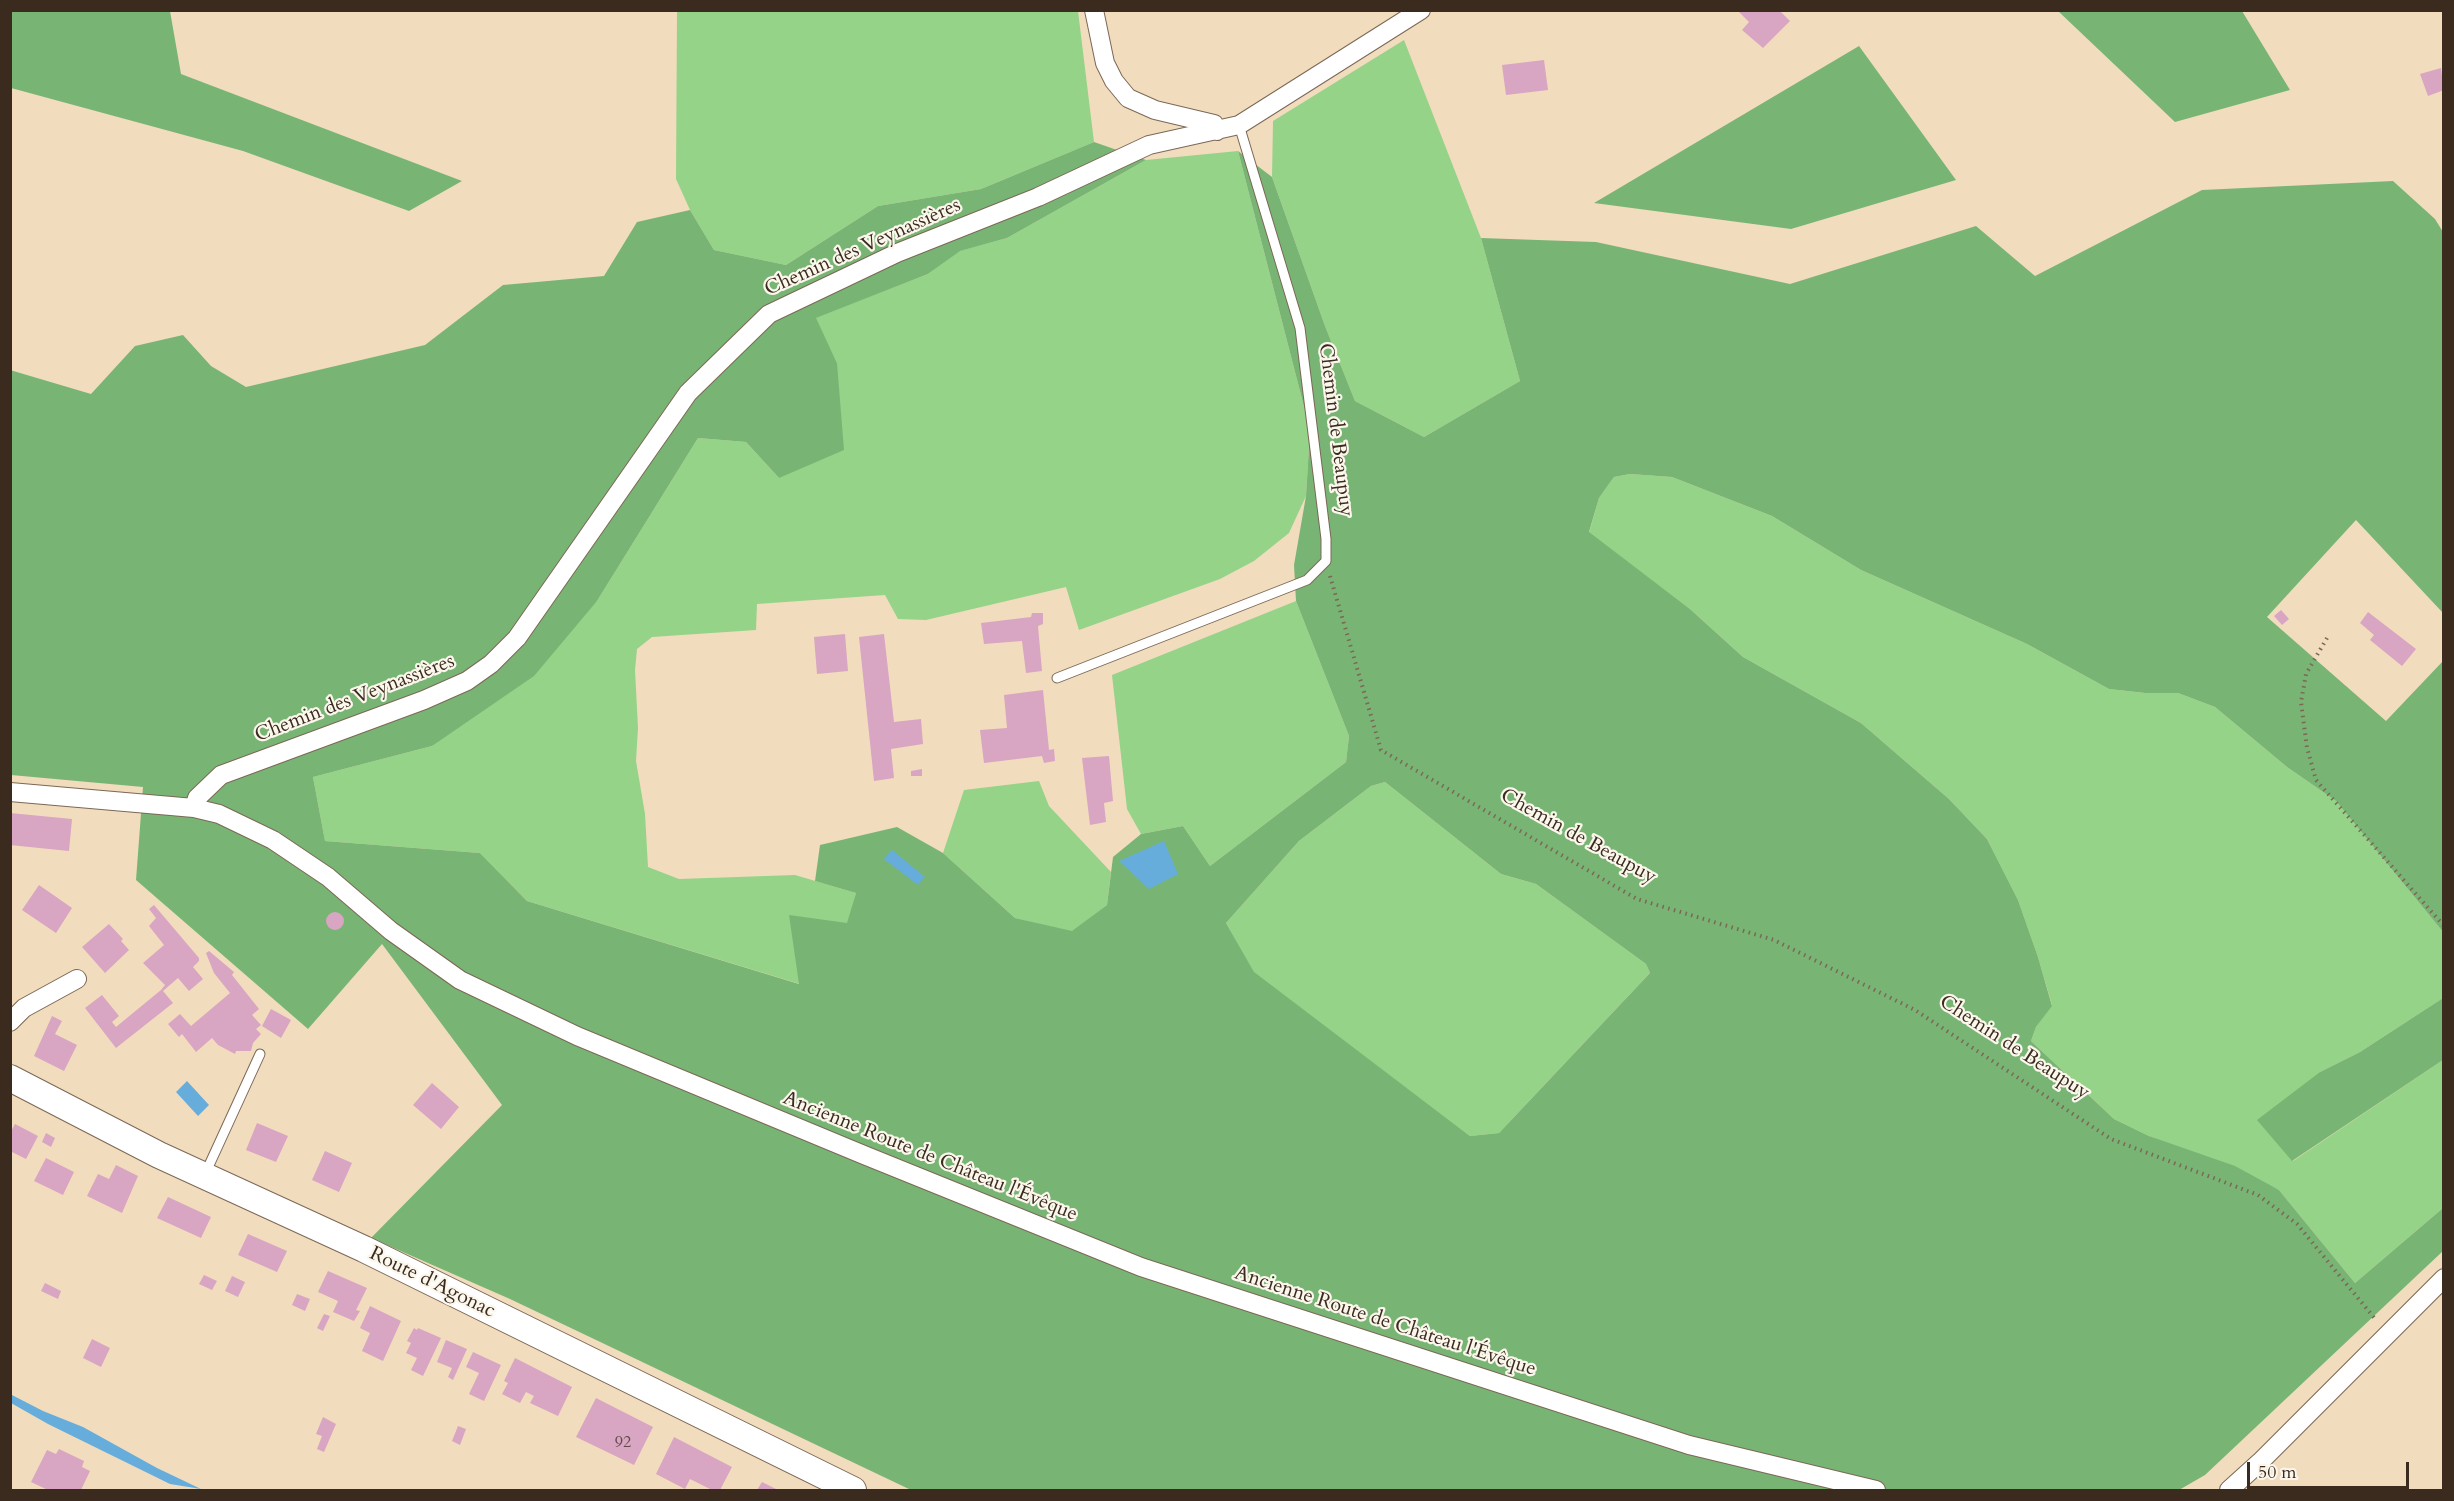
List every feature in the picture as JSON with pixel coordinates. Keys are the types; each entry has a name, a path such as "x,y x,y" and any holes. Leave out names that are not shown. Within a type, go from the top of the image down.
{"main road":[{"name":"Route d'Agonac","path":"10,1078 204,1176 364,1249 853,1491"}],"street":[{"path":"1094,10 1106,63 1114,81 1128,98 1155,110 1214,124 1217,131"},
{"name":"Chemin des Veynassières","path":"194,808 197,798 221,775 424,700 467,681 490,664 517,638 688,393 769,314 897,253 1038,197 1149,145 1239,125 1421,10"},
{"name":"Ancienne Route de Château l'Évêque","path":"10,792 194,808 219,814 273,840 328,877 391,931 460,980 577,1036 908,1173 1141,1267 1689,1445 1876,1491"},
{"path":"10,1022 24,1008 77,979"},
{"path":"2229,1491 2444,1278"}],"lane":[{"name":"Chemin de Beaupuy","path":"1239,125 1300,328 1326,539 1326,561"},
{"path":"1057,678 1307,580 1326,561"},
{"path":"204,1176 260,1054"}],"path":[{"name":"Chemin de Beaupuy","path":"1326,561 1381,750 1637,899 1773,940 1915,1010 2111,1139 2258,1195 2297,1224 2387,1334"},
{"path":"2327,638 2306,674 2301,702 2307,748 2316,780 2444,926"}],"green space":[{"path":"10,11 170,11 181,74 462,181 409,211 243,151 11,88"},
{"path":"677,11 1078,11 1094,142 981,189 878,206 786,265 714,250 690,210 676,179"},
{"path":"2058,11 2242,11 2290,90 2175,122"},
{"path":"1404,40 1481,238 1520,381 1424,437 1355,401 1325,326 1272,177 1273,121"},
{"path":"1859,46 1956,180 1791,229 1594,203"},
{"path":"1094,142 1146,160 1007,238 960,251 928,274 816,318 837,363 844,450 779,478 746,442 698,438 597,601 534,676 432,746 313,777 325,841 480,853 527,901 799,984 789,915 847,923 856,893 815,881 820,845 897,827 943,853 1015,918 1072,931 1107,905 1113,857 1141,834 1183,826 1210,866 1346,762 1349,736 1296,601 1294,565 1306,496 1310,430 1238,151 1272,177 1325,326 1355,401 1424,437 1520,381 1481,238 1596,242 1790,284 1976,226 2035,276 2202,190 2393,181 2435,219 2443,232 2443,613 2356,520 2267,617 2386,721 2443,661 2443,932 2336,801 2287,767 2215,707 2178,693 2145,693 2109,689 2027,644 1861,570 1772,516 1672,477 1630,474 1614,477 1599,498 1589,532 1690,609 1743,657 1861,723 1949,799 1987,839 2018,900 2052,1006 2036,1027 2031,1041 2114,1119 2149,1136 2235,1166 2279,1190 2355,1283 2443,1208 2443,1251 2205,1475 2179,1490 911,1490 510,1299 371,1238 502,1105 382,944 308,1029 136,880 143,787 11,775 10,370 91,394 135,346 183,335 211,366 246,387 425,345 503,285 604,276 637,222 690,210 714,250 786,265 878,206 981,189","holes":["1385,782 1501,874 1536,884 1646,964 1650,973 1499,1133 1470,1136 1254,972 1226,923 1299,841 1371,786"]},
{"path":"1238,151 1310,430 1306,496 1289,533 1254,561 1220,579 1079,630 1066,587 926,620 898,619 885,595 757,604 756,630 652,637 637,649 635,670 638,728 636,761 645,814 648,867 679,879 795,875 856,893 848,923 800,984 527,901 480,853 325,841 313,777 432,746 597,601 698,438 746,442 779,478 837,363 815,318 928,274 959,251 1007,238 1146,160"},
{"path":"1630,474 1672,477 1772,516 1861,570 2027,644 2109,689 2145,693 2178,693 2215,707 2287,767 2336,801 2443,932 2443,998 2360,1052 2320,1072 2293,1161 2443,1060 2443,1208 2355,1283 2279,1190 2114,1119 2031,1041 2036,1027 2052,1005 2018,900 1987,839 1949,799 1861,723 1743,657 1690,609 1589,533 1599,498 1614,477"},
{"path":"1296,601 1349,736 1346,762 1210,866 1183,826 1141,834 1127,809 1112,675"},
{"path":"1039,781 1049,806 1111,872 1107,905 1072,932 1015,918 943,853 964,790"},
{"path":"1385,782 1501,874 1536,884 1646,964 1650,973 1499,1133 1470,1136 1254,973 1226,923 1299,841 1371,786"},
{"path":"2443,998 2443,1060 2292,1161 2257,1120 2320,1072 2360,1052"}],"water":[{"path":"1164,841 1178,874 1149,889 1119,861"},
{"path":"892,850 925,877 918,885 884,859"},
{"path":"187,1081 209,1105 198,1116 176,1092"},
{"path":"10,1394 43,1411 83,1427 157,1468 201,1489 170,1484 48,1424 11,1403"}],"building":[{"path":"1737,10 1779,10 1790,21 1763,48 1742,30 1749,22"},
{"path":"1544,60 1548,90 1506,95 1502,65"},
{"path":"2441,68 2444,90 2428,96 2420,74"},
{"path":"2281,610 2289,619 2282,625 2274,616"},
{"path":"2368,612 2416,649 2402,666 2370,640 2374,635 2360,623"},
{"path":"1032,613 1043,613 1043,624 1038,626 1042,671 1026,673 1022,641 984,644 981,623 1031,617"},
{"path":"845,634 848,671 817,674 814,637"},
{"path":"884,634 894,722 921,719 923,744 891,749 894,778 874,781 859,637"},
{"path":"1043,690 1049,750 1054,749 1055,761 1044,763 1042,756 984,763 980,730 1007,728 1004,695"},
{"path":"1109,756 1113,801 1104,803 1106,822 1090,825 1082,758"},
{"path":"922,769 922,776 911,776 911,771"},
{"path":"10,813 72,819 69,851 10,845"},
{"path":"39,885 72,908 56,933 22,910"},
{"path":"154,905 199,958 193,967 203,979 189,991 178,978 163,991 173,1003 116,1048 85,1008 102,995 119,1016 112,1022 116,1027 165,985 143,963 164,945 149,926 156,918 149,909"},
{"path":"335,912 342,914 344,921 342,928 335,930 328,928 326,921 328,914"},
{"path":"109,924 123,939 121,941 129,950 105,973 82,947"},
{"path":"209,951 234,972 232,975 259,1009 252,1015 261,1025 256,1029 261,1034 253,1043 251,1051 236,1051 235,1054 218,1045 212,1038 196,1052 182,1034 179,1037 168,1024 180,1014 191,1026 230,993 214,973 206,953"},
{"path":"271,1009 291,1020 281,1038 262,1026"},
{"path":"52,1016 62,1021 55,1034 77,1045 64,1071 34,1056"},
{"path":"432,1083 459,1107 441,1129 413,1105"},
{"path":"257,1123 288,1136 276,1162 246,1150"},
{"path":"15,1124 38,1136 26,1159 10,1151 10,1133"},
{"path":"46,1133 55,1138 51,1147 42,1142"},
{"path":"325,1151 352,1163 339,1192 312,1180"},
{"path":"46,1158 74,1172 63,1195 34,1181"},
{"path":"116,1165 138,1176 122,1213 87,1196 98,1174 109,1179"},
{"path":"168,1197 211,1217 201,1238 157,1218"},
{"path":"248,1234 287,1251 277,1272 238,1255"},
{"path":"328,1271 367,1288 356,1310 360,1311 354,1321 333,1312 338,1301 318,1292"},
{"path":"204,1275 217,1281 212,1290 199,1284"},
{"path":"232,1276 245,1282 238,1297 225,1291"},
{"path":"45,1283 61,1291 58,1299 41,1291"},
{"path":"297,1294 310,1299 305,1311 292,1305"},
{"path":"370,1306 401,1321 383,1361 362,1351 370,1333 360,1328"},
{"path":"324,1314 330,1316 323,1331 317,1328"},
{"path":"414,1328 441,1338 423,1376 411,1370 417,1358 406,1353 411,1343 407,1341"},
{"path":"92,1339 110,1348 101,1367 83,1358"},
{"path":"446,1340 467,1349 453,1380 448,1377 452,1368 437,1362"},
{"path":"473,1352 501,1365 484,1401 469,1394 479,1373 466,1367"},
{"path":"515,1358 572,1387 558,1416 530,1403 534,1396 526,1392 520,1403 502,1394 508,1383 504,1381"},
{"path":"596,1398 653,1427 634,1465 576,1437"},
{"path":"323,1417 336,1424 324,1452 317,1449 322,1436 316,1434"},
{"path":"458,1426 466,1429 460,1445 452,1441"},
{"path":"674,1437 732,1467 720,1490 712,1490 690,1479 685,1489 656,1474"},
{"path":"59,1449 84,1461 82,1467 90,1471 81,1490 48,1490 31,1482 47,1450 56,1454"},
{"path":"762,1482 778,1490 757,1490"}]}
